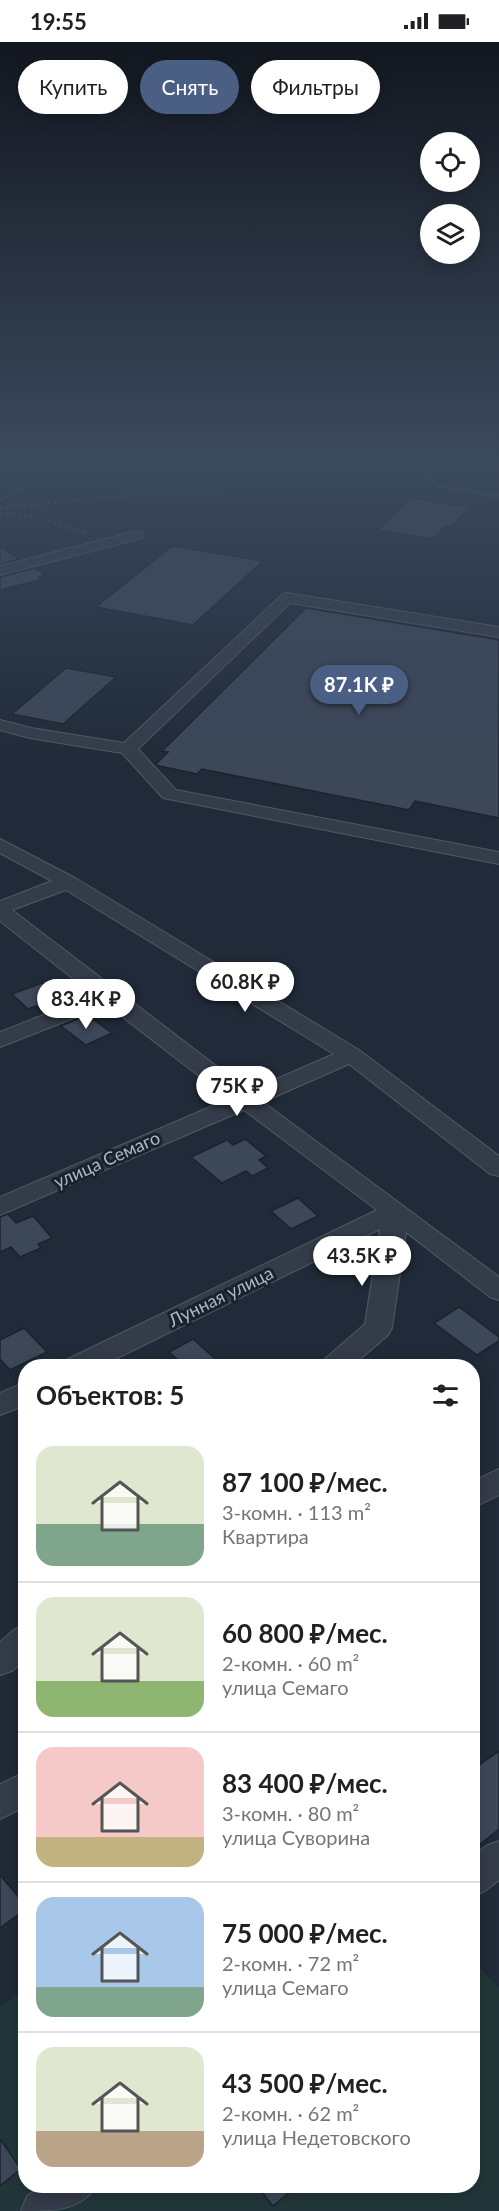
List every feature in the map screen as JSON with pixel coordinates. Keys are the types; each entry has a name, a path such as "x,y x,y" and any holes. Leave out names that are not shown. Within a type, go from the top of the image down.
{"street":[{"path":"0,571 33,562"},
{"path":"128,749 287,598 499,632"},
{"path":"0,725 30,733 128,749 170,794 499,858"},
{"path":"0,845 68,882 351,1055 499,1168"},
{"path":"68,882 0,910 108,998 247,1099 499,1291"},
{"path":"0,1040 108,998"},
{"name":"улица Семаго","path":"0,1207 351,1055"},
{"path":"342,1359 378,1328 396,1211"},
{"name":"Лунная улица","path":"92,1359 396,1211"},
{"path":"0,1405 18,1396"},
{"path":"480,1492 499,1480"},
{"path":"0,1661 18,1646"},
{"path":"0,1803 18,1792"},
{"path":"480,1873 499,1858"},
{"path":"42,2211 66,2193"}],"green space":[{"path":"480,1968 499,1988 499,2211 0,2211 0,2007 18,1994 18,2193 480,2193"}],"building":[{"path":"152,562 262,562 193,625 96,607"},
{"path":"35,568 46,575 39,577 43,579 0,590 0,577"},
{"path":"306,608 499,640 499,818 415,801 409,810 202,769 197,774 155,765 168,752 162,751"},
{"path":"66,668 116,677 63,724 12,714"},
{"path":"42,983 65,1004 44,1012 36,1006 28,1009 12,994"},
{"path":"87,1015 112,1033 86,1045 61,1026"},
{"path":"245,1139 266,1156 259,1160 268,1168 252,1176 246,1171 222,1183 191,1157 227,1140 233,1145"},
{"path":"298,1198 318,1216 291,1229 271,1211"},
{"path":"8,1214 16,1223 33,1216 52,1238 38,1244 41,1248 20,1257 11,1247 0,1252 0,1217"},
{"path":"459,1307 499,1337 499,1341 477,1355 434,1323"},
{"path":"24,1328 47,1352 33,1359 18,1359 18,1366 10,1370 0,1359 0,1340"},
{"path":"193,1339 215,1359 177,1359 169,1352"},
{"path":"499,1751 499,1829 480,1844 480,1764"},
{"path":"0,1875 18,1896 18,1915 0,1928"},
{"path":"0,2139 18,2165 18,2171 0,2186"},
{"path":"263,2193 289,2193 273,2206"}]}
